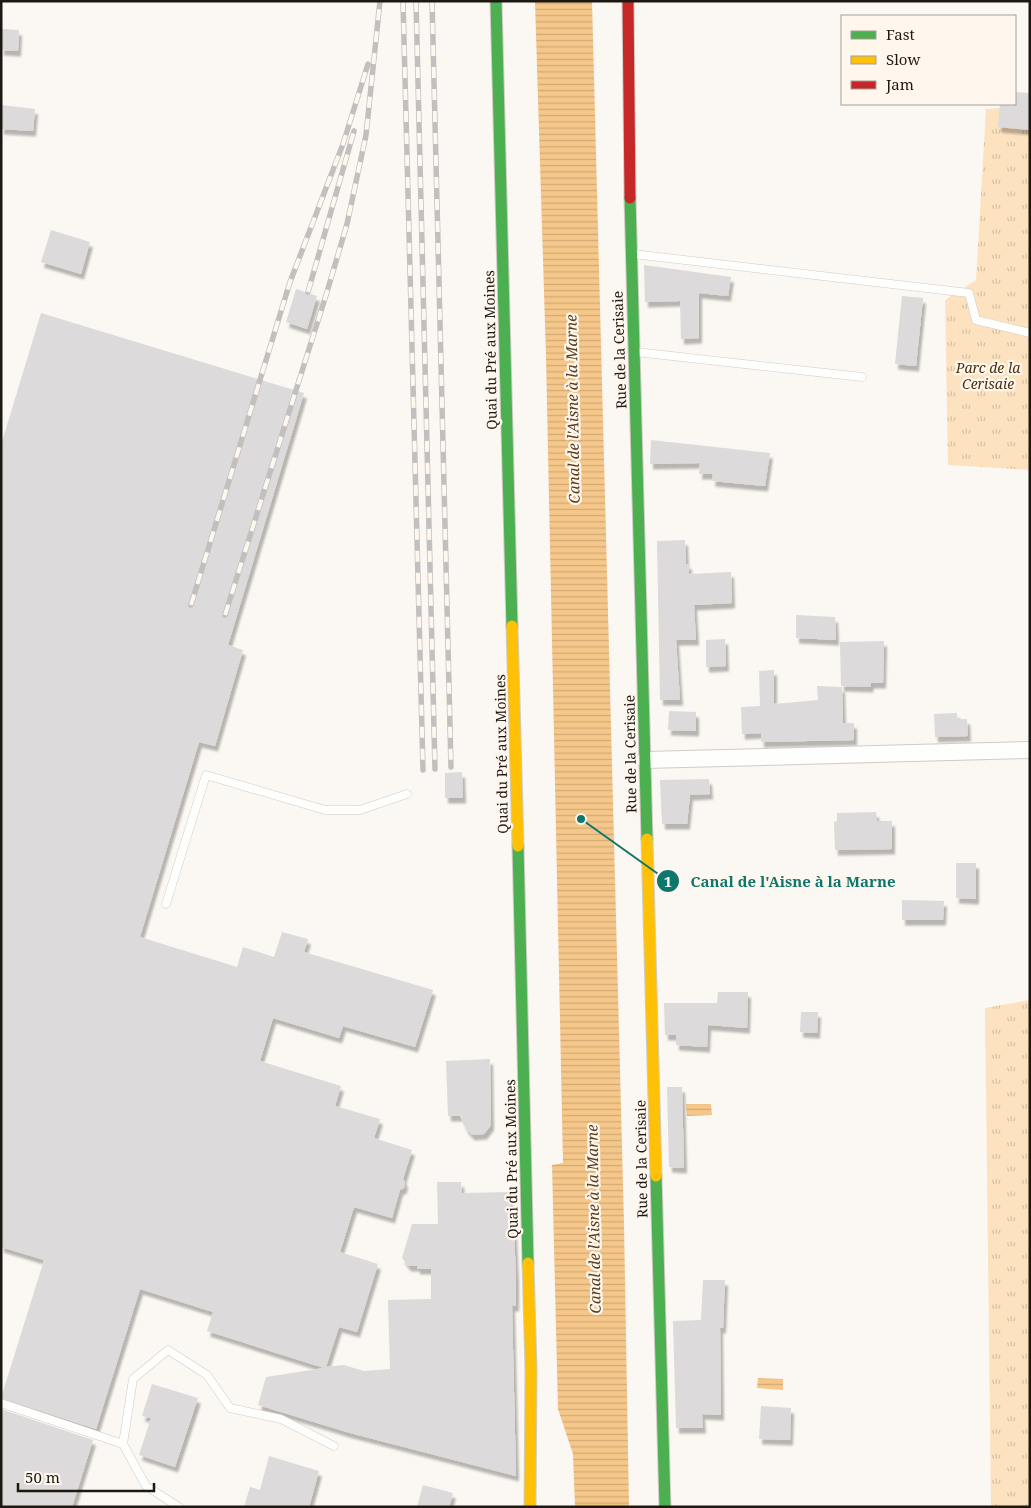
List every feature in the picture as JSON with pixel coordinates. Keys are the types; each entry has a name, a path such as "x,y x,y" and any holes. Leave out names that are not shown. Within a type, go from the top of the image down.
{"street":[{"name":"Quai du Pré aux Moines","path":"496,1 532,1369 530,1507"},
{"name":"Rue de la Cerisaie","path":"628,1 631,254 665,1507"},
{"path":"645,760 1030,750"}],"lane":[{"path":"631,254 969,293 976,320 1030,333"},
{"path":"634,352 862,377"},
{"path":"166,904 206,775 325,810 360,810 407,794"},
{"path":"179,1507 146,1486 123,1444 133,1379 168,1350 208,1375 230,1408 281,1419 334,1446"},
{"path":"1,1403 123,1444"}],"green space":[{"name":"Parc de la Cerisaie","path":"1030,107 1030,470 948,465 945,300 976,280 986,109"},
{"path":"1030,1000 1030,1507 991,1507 985,1008"}],"water":[{"path":"535,1 592,1 624,1223 629,1507 575,1507 573,1454 558,1409 552,1165 563,1163 546,356"},
{"path":"686,1104 711,1104 712,1115 687,1116"},
{"path":"758,1378 783,1379 783,1390 757,1388"}],"building":[{"path":"1,29 19,30 18,51 1,50"},
{"path":"1016,92 1030,93 1030,130 998,127 1000,105 1016,105"},
{"path":"1,105 35,109 33,131 1,129"},
{"path":"51,230 90,242 81,274 41,262"},
{"path":"644,265 731,277 728,296 699,293 699,338 681,339 680,301 645,302"},
{"path":"296,289 317,296 307,329 286,322"},
{"path":"902,296 923,298 916,366 895,364"},
{"path":"41,313 304,393 228,645 243,650 215,746 199,742 140,937 237,967 243,947 274,957 282,932 308,939 304,952 433,990 415,1047 343,1026 339,1038 273,1018 260,1061 341,1086 335,1106 380,1119 374,1138 412,1150 403,1179 405,1182 404,1188 400,1190 392,1218 354,1207 340,1252 378,1264 357,1332 339,1327 326,1367 344,1365 364,1371 390,1369 388,1300 431,1299 431,1269 417,1269 417,1266 408,1266 402,1258 412,1224 438,1224 437,1182 461,1182 462,1193 510,1192 511,1231 514,1232 516,1277 516,1306 512,1306 516,1476 350,1433 258,1405 266,1377 324,1368 207,1331 213,1312 140,1289 96,1429 1,1398 44,1260 1,1247 1,445"},
{"path":"651,440 770,453 765,486 712,481 713,474 699,474 700,463 650,464"},
{"path":"685,540 686,564 689,564 689,574 731,572 732,603 694,605 696,640 676,640 680,700 660,700 657,541"},
{"path":"796,615 835,617 836,640 796,638"},
{"path":"725,639 726,666 706,667 706,640"},
{"path":"884,641 883,683 871,683 870,687 841,686 840,642"},
{"path":"774,670 774,704 818,700 817,686 842,687 843,723 854,723 854,740 761,742 761,733 742,734 741,707 760,706 759,671"},
{"path":"669,711 696,712 696,731 668,730"},
{"path":"957,713 957,719 967,719 968,736 935,737 934,714"},
{"path":"462,772 463,798 445,798 445,773"},
{"path":"709,779 710,794 690,795 687,824 662,824 660,780"},
{"path":"876,812 877,821 892,821 892,849 835,850 834,822 837,821 837,813"},
{"path":"956,863 976,863 976,899 956,898"},
{"path":"902,900 944,901 943,920 902,920"},
{"path":"718,992 748,992 747,1028 708,1025 707,1047 676,1045 676,1035 665,1035 664,1003 717,1003"},
{"path":"801,1012 818,1012 817,1033 800,1032"},
{"path":"490,1059 491,1125 484,1134 472,1135 466,1129 460,1116 448,1116 446,1061"},
{"path":"667,1087 682,1087 684,1168 669,1167"},
{"path":"703,1280 725,1280 723,1328 720,1328 721,1415 702,1414 703,1428 676,1428 673,1321 701,1320"},
{"path":"152,1384 198,1398 175,1467 139,1455 151,1418 142,1416"},
{"path":"761,1406 791,1408 790,1440 759,1439"},
{"path":"1,1409 93,1440 72,1507 1,1507"},
{"path":"269,1456 319,1471 309,1507 244,1507 250,1487 260,1490"},
{"path":"423,1485 453,1493 449,1507 417,1507"}],"railway":[{"path":"225,615 347,224 366,135 380,1"},
{"path":"403,1 423,770"},
{"path":"416,1 435,769"},
{"path":"432,1 451,767"},
{"path":"191,605 290,282 343,144 368,64"},
{"path":"308,292 354,131"}],"traffic: fast":[{"path":"496,1 512,626"},
{"path":"630,198 647,839"},
{"path":"518,846 528,1263"},
{"path":"656,1176 665,1507"}],"traffic: slow":[{"path":"512,626 518,846"},
{"path":"647,839 656,1176"},
{"path":"528,1263 531,1369 530,1507"}],"traffic: jam":[{"path":"628,1 630,198"}],"place":[{"name":"Canal de l'Aisne à la Marne","path":"581,819"}]}
